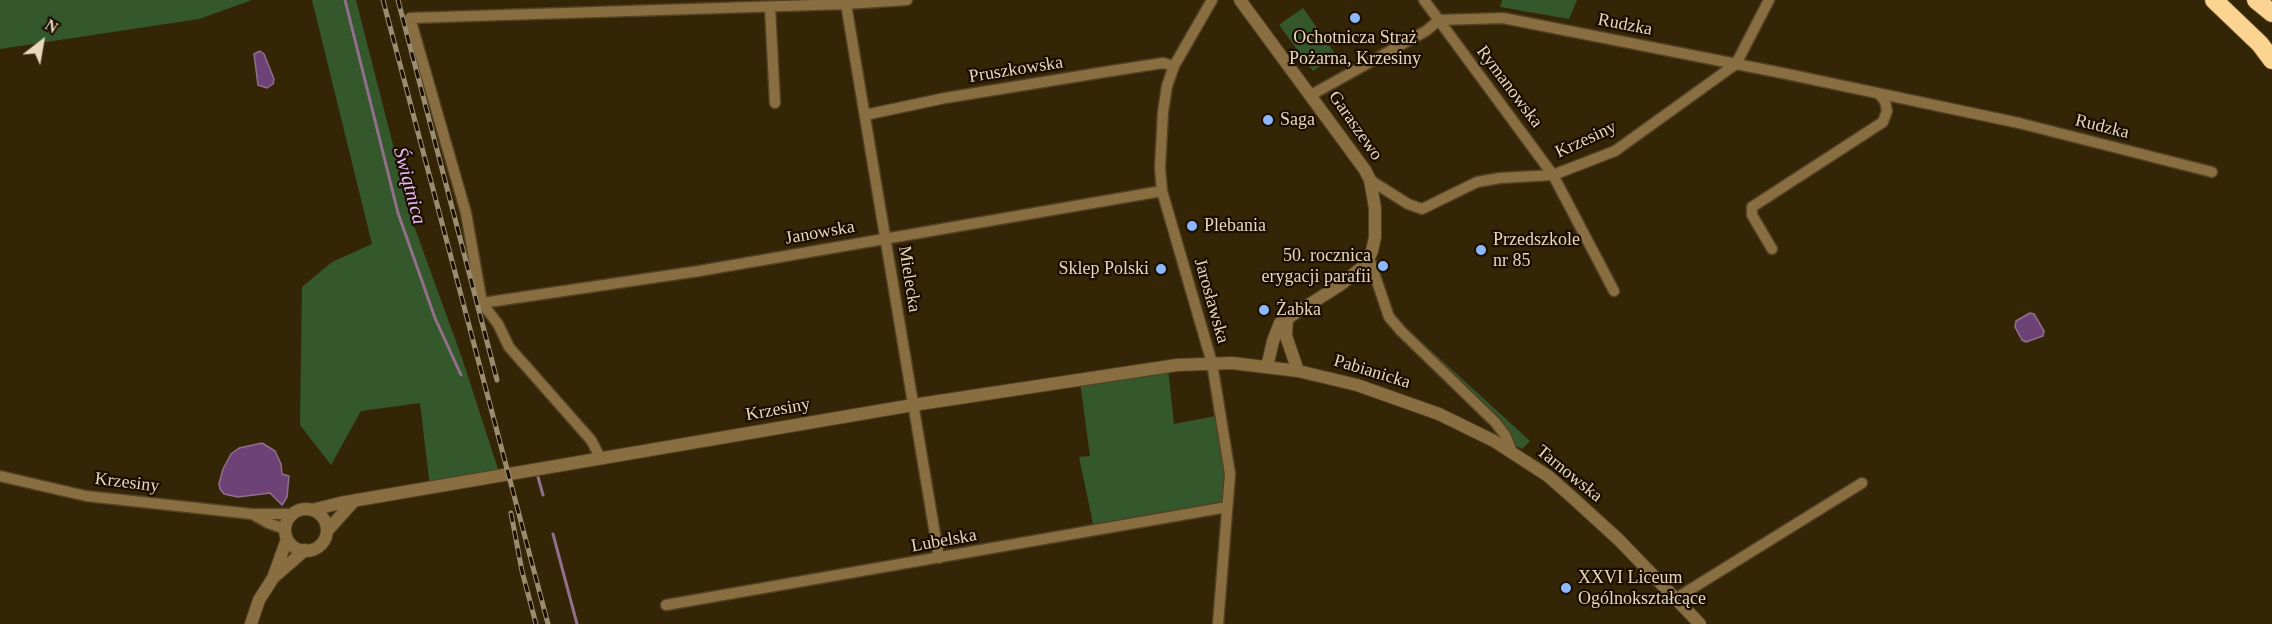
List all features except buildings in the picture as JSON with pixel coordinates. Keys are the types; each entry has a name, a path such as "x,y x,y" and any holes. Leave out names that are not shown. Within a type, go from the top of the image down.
{"highway":[{"path":"2215,0 2272,45"},
{"path":"2215,0 2260,44 2272,60"},
{"path":"2256,0 2272,13"}],"street":[{"path":"601,459 591,440 509,346 498,324 483,303 466,213 410,18 770,7 907,0"},
{"name":"Jarosławska","path":"1212,0 1174,66 1167,86 1160,168 1162,190 1212,363 1230,474 1218,624"},
{"name":"Garaszewo","path":"1240,0 1311,95 1370,180 1374,194 1376,223 1369,258"},
{"name":"Rymanowska","path":"1424,0 1553,175 1614,291"},
{"path":"1736,64 1769,0"},
{"name":"Mielecka","path":"846,4 939,558"},
{"path":"770,7 775,104"},
{"name":"Rudzka","path":"1439,21 1503,18 2019,123 2212,172"},
{"path":"1311,95 1426,31 1439,21"},
{"name":"Pruszkowska","path":"865,115 945,98 1078,76 1163,63 1174,66"},
{"name":"Krzesiny","path":"1370,180 1408,204 1422,209 1477,182 1500,178 1553,175 1615,151 1736,64"},
{"path":"1772,249 1752,215 1752,207 1883,122 1887,111 1885,101 1878,93"},
{"name":"Janowska","path":"483,303 691,272 1162,190"},
{"path":"1267,367 1276,329 1287,318 1353,276 1369,258"},
{"name":"Tarnowska","path":"1369,258 1389,316 1401,331 1495,422 1505,435 1512,452 1554,482 1602,523 1700,624"},
{"path":"1287,318 1286,336 1298,371"},
{"name":"Krzesiny","path":"312,510 531,469 913,405 1166,367 1212,363"},
{"name":"Pabianicka","path":"1212,363 1298,371 1341,380 1412,403 1466,426 1512,452"},
{"name":"Krzesiny","path":"0,476 86,496 252,514 292,514"},
{"path":"1675,598 1863,483"},
{"path":"273,578 305,550 320,545 327,531 353,502"},
{"name":"Lubelska","path":"666,605 1227,507"},
{"path":"251,624 259,600 273,578 292,514 302,509 312,510 321,516 327,531"},
{"name":"Krzesiny","path":"252,514 286,534"},
{"path":"286,534 295,547 305,550"}],"green space":[{"path":"0,0 252,0 199,19 0,49"},
{"path":"312,0 356,0 413,223 462,358 499,472 430,487 420,403 361,411 331,465 300,425 302,287 332,262 372,244"},
{"path":"1502,0 1577,0 1569,19 1500,7"},
{"path":"1303,8 1336,55 1313,71 1279,25"},
{"path":"1386,300 1401,323 1530,441 1522,449 1515,445 1509,433 1394,318"},
{"path":"1168,368 1174,424 1216,416 1227,474 1226,506 1094,528 1079,457 1090,456 1080,382"}],"shaded area":[{"path":"260,51 264,54 274,79 273,84 267,88 258,85 254,54"},
{"path":"2030,313 2034,314 2044,331 2043,336 2026,342 2022,340 2015,327 2016,321"},
{"path":"262,443 275,451 281,464 282,474 289,476 287,497 282,505 270,493 238,497 224,494 220,489 223,469 231,454 239,448"}],"waterway":[{"name":"Świątnica","path":"345,0 398,213 435,318 461,375"},
{"name":"Świątnica","path":"538,477 543,495"},
{"name":"Świątnica","path":"553,534 577,624"}],"railway":[{"path":"383,0 548,624"},
{"path":"398,0 497,380"},
{"path":"511,513 522,571 536,624"}],"place":[{"name":"Ochotnicza Straż Pożarna, Krzesiny","path":"1355,18"},
{"name":"Saga","path":"1268,120"},
{"name":"Plebania","path":"1192,226"},
{"name":"Przedszkole nr 85","path":"1481,250"},
{"name":"50. rocznica erygacji parafii","path":"1383,266"},
{"name":"Sklep Polski","path":"1161,269"},
{"name":"Żabka","path":"1264,310"},
{"name":"XXVI Liceum Ogólnokształcące","path":"1566,588"}]}
